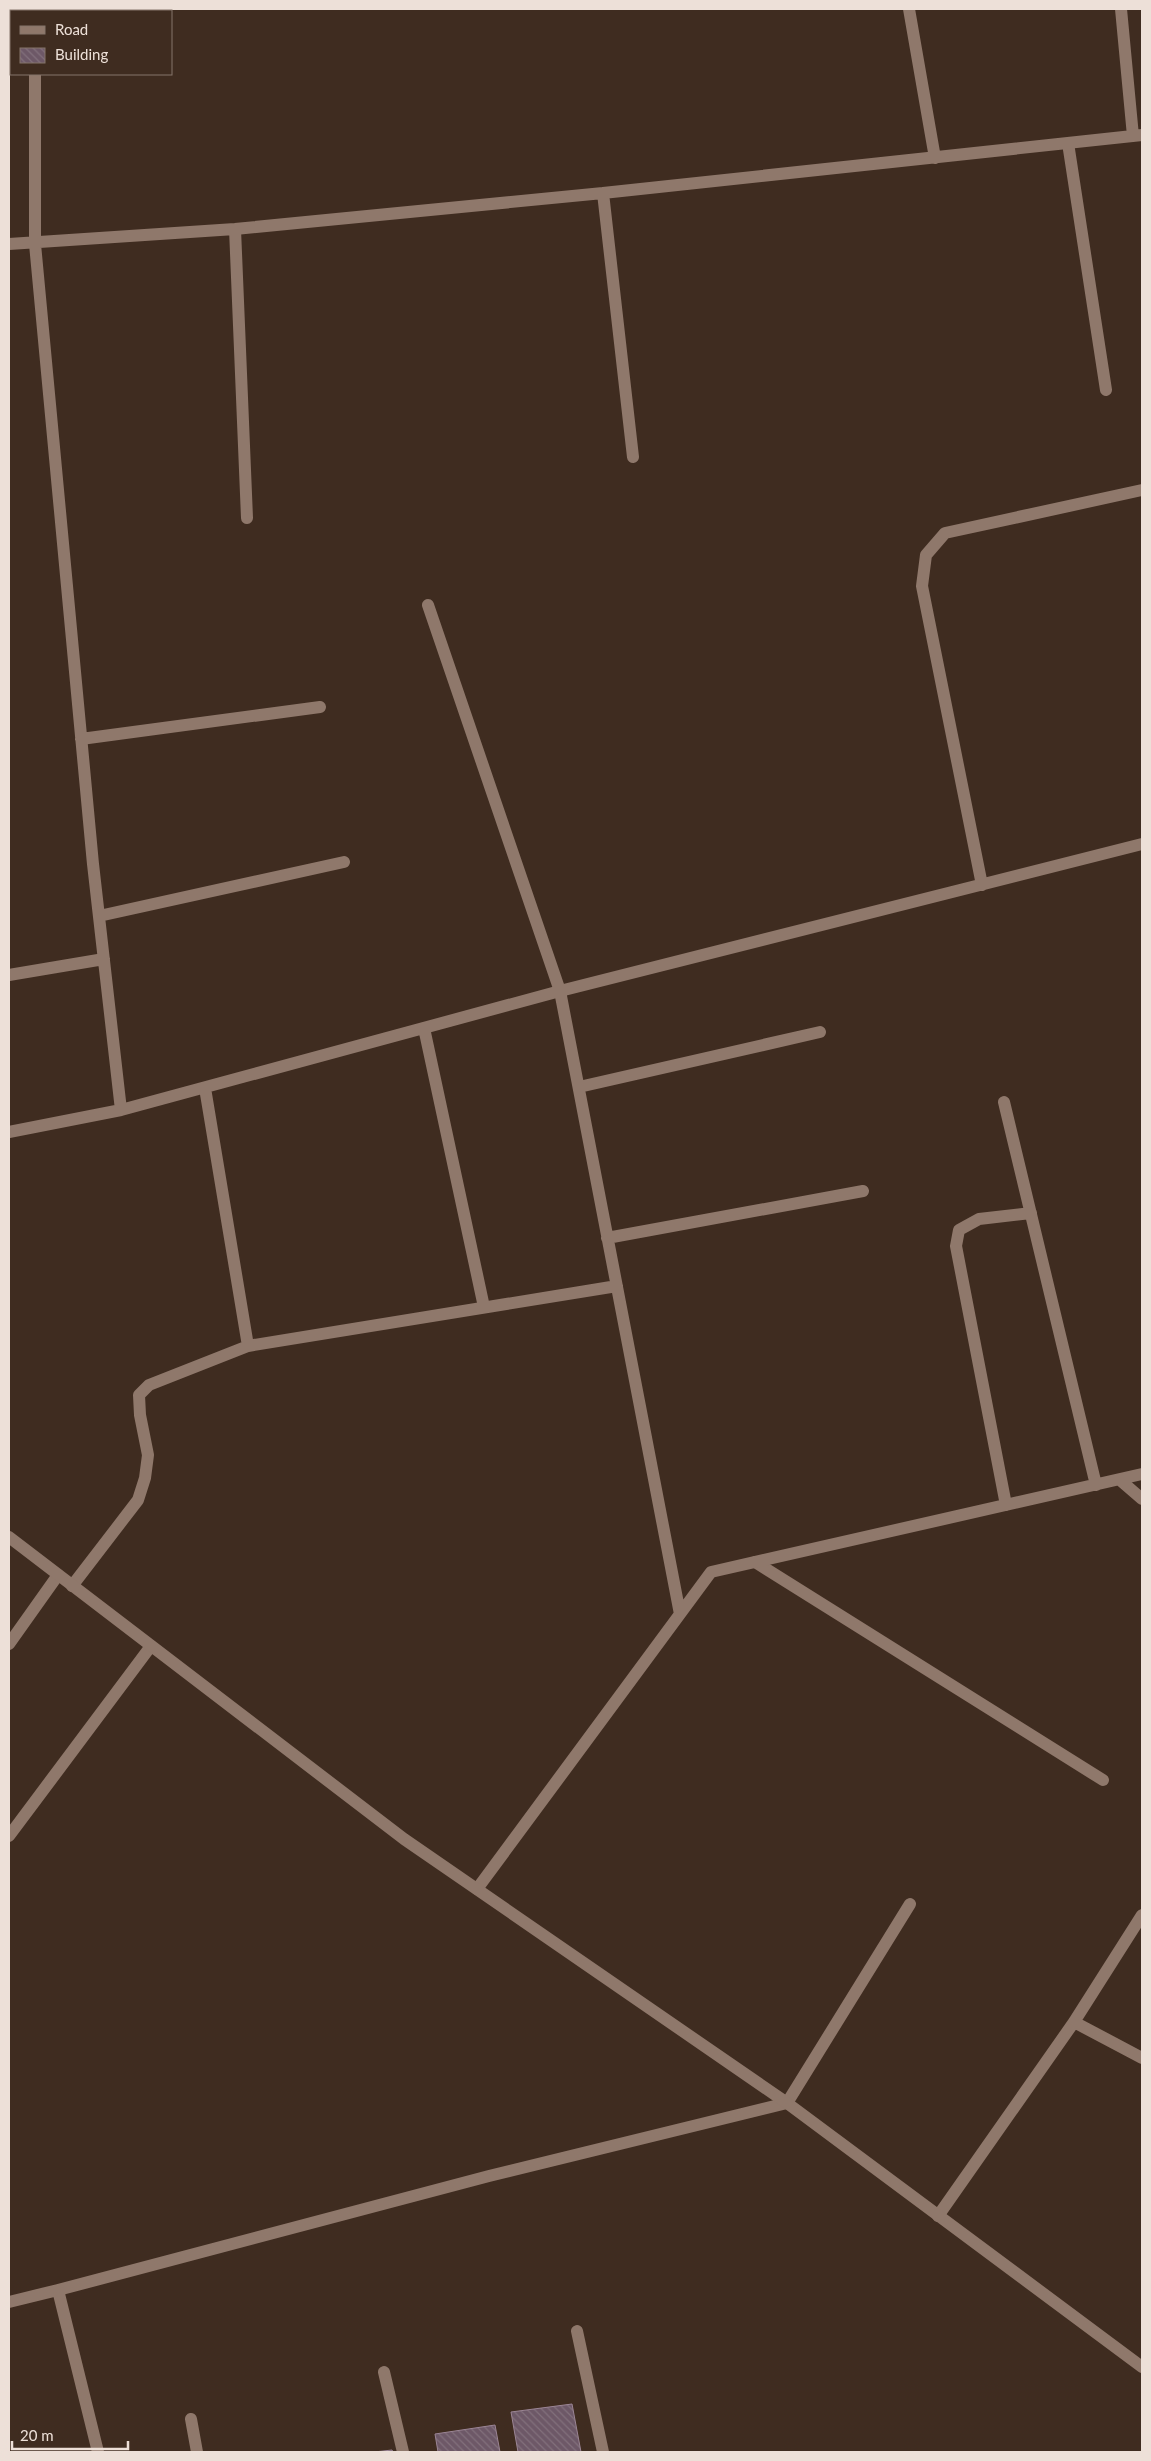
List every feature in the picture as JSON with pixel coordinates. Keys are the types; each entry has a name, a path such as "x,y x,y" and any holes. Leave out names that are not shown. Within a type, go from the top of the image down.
{"street":[{"path":"908,9 935,158"},
{"path":"9,244 34,244 236,229 603,193 1137,135 1121,9"},
{"path":"35,75 34,244 81,739 121,1110"},
{"path":"1068,143 1106,390"},
{"path":"603,193 633,457"},
{"path":"236,229 247,518"},
{"path":"982,885 922,586 926,554 945,533 1142,490"},
{"path":"428,605 560,991 680,1614"},
{"path":"81,739 320,707"},
{"path":"9,1132 121,1110 560,991 1142,844"},
{"path":"99,916 344,862"},
{"path":"9,975 104,959"},
{"path":"424,1028 484,1307"},
{"path":"579,1087 820,1032"},
{"path":"205,1088 248,1346"},
{"path":"1004,1102 1096,1485"},
{"path":"607,1238 863,1191"},
{"path":"1006,1505 956,1246 958,1230 979,1219 1031,1213"},
{"path":"72,1586 138,1500 145,1478 148,1454 140,1415 140,1395 149,1385 248,1346 617,1286"},
{"path":"478,1889 710,1572 1142,1474"},
{"path":"1120,1480 1142,1499"},
{"path":"9,1538 404,1839 787,2103 1142,2367"},
{"path":"755,1562 1103,1780"},
{"path":"9,1644 58,1575"},
{"path":"9,1836 151,1646"},
{"path":"9,2302 489,2176 787,2103 910,1904"},
{"path":"938,2216 1074,2022 1142,1915"},
{"path":"1074,2022 1142,2058"},
{"path":"58,2290 98,2452"},
{"path":"577,2331 603,2452"},
{"path":"384,2372 403,2452"},
{"path":"191,2419 196,2452"}],"building":[{"path":"572,2404 581,2452 518,2452 511,2412"},
{"path":"495,2425 500,2452 438,2452 435,2434"},
{"path":"392,2450 393,2452 374,2452"}]}
